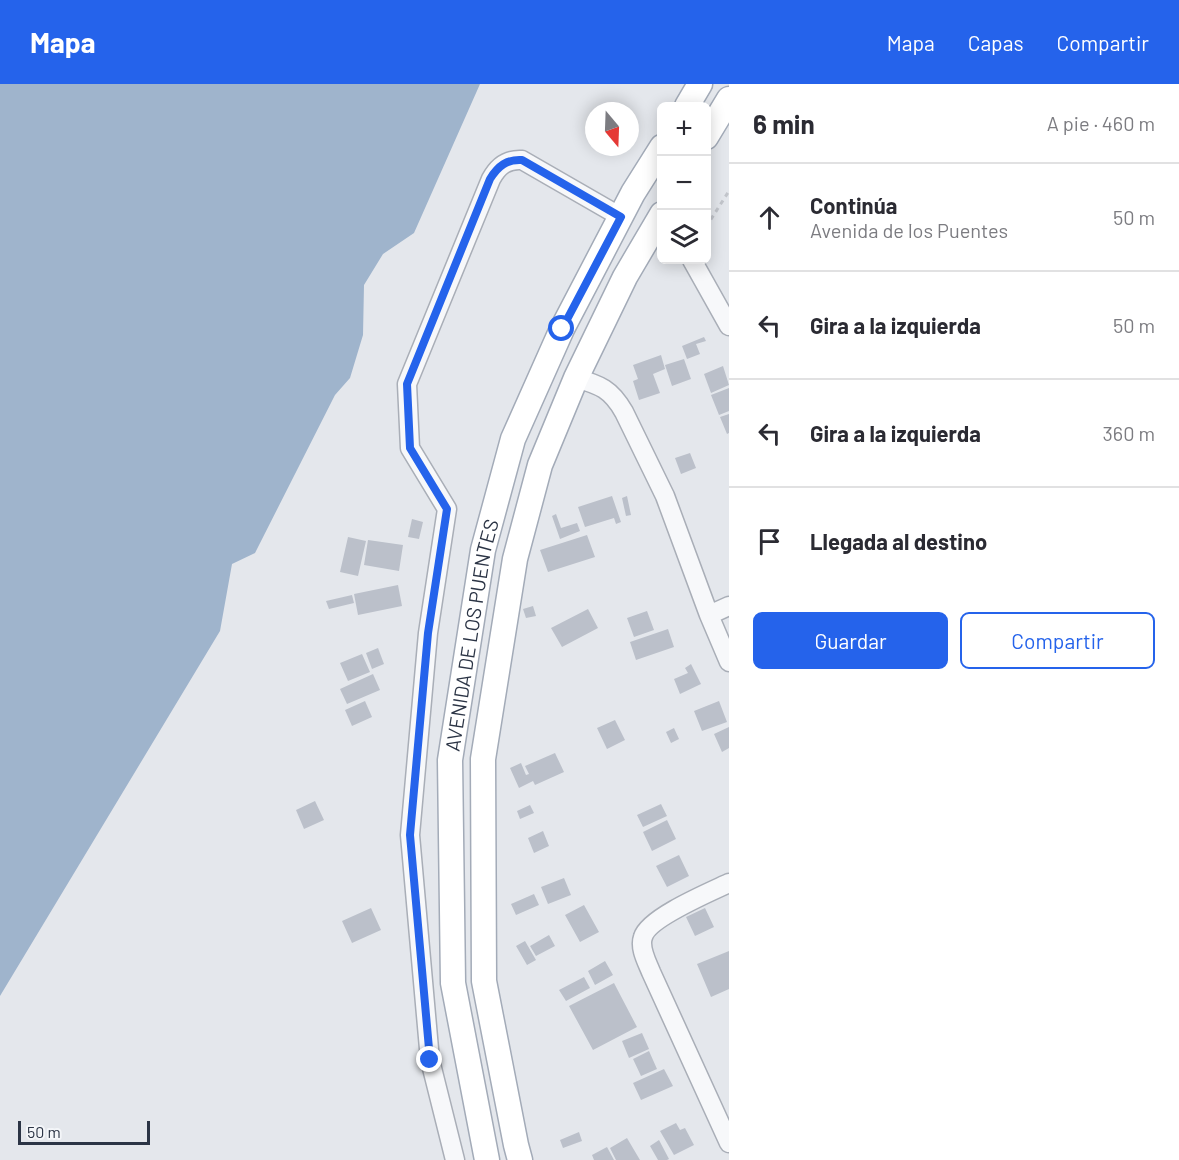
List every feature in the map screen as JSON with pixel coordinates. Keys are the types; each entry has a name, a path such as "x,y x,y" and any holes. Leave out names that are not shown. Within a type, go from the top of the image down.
{"main road":[{"path":"689,102 700,84"},
{"path":"711,129 729,99"},
{"name":"AVENIDA DE LOS PUENTES","path":"487,1160 453,983 450,760 483,550 513,439 562,329 621,217 657,156"},
{"name":"AVENIDA DE LOS PUENTES","path":"520,1160 484,981 483,759 515,559 540,465 576,378 625,277 657,223"}],"street":[{"path":"455,1160 430,1060 410,835 428,633 447,509 410,448 407,384 496,168 514,159 522,160 621,217"},
{"path":"694,264 729,326"},
{"path":"576,378 600,385 619,402 665,496 729,662"},
{"path":"709,615 729,606"},
{"path":"729,884 652,923 642,938 642,947 651,972 729,1143"}],"path":[{"path":"711,219 729,191"}],"water":[{"path":"0,84 480,84 414,233 383,254 364,285 363,335 350,378 335,395 255,553 232,564 220,631 0,996"}],"building":[{"path":"704,337 706,341 696,344 700,354 687,359 682,346"},
{"path":"661,355 665,369 653,374 660,393 639,400 633,381 638,379 633,365"},
{"path":"684,359 691,379 672,386 665,365"},
{"path":"723,366 729,385 711,393 704,374"},
{"path":"729,388 729,411 719,415 711,395"},
{"path":"729,414 729,433 727,434 720,417"},
{"path":"690,453 696,468 681,474 675,458"},
{"path":"612,496 621,522 616,524 614,518 585,527 578,507"},
{"path":"627,496 631,515 626,516 622,498"},
{"path":"556,514 561,528 577,523 580,531 560,539 552,516"},
{"path":"412,519 423,522 419,539 408,537"},
{"path":"587,535 595,557 548,572 540,550"},
{"path":"348,537 366,541 358,576 340,572"},
{"path":"368,540 403,545 399,571 364,565"},
{"path":"398,585 402,606 358,615 354,594"},
{"path":"352,595 354,603 329,609 326,601"},
{"path":"533,606 536,616 526,618 523,609"},
{"path":"588,609 598,628 562,647 551,628"},
{"path":"647,611 654,630 634,637 627,618"},
{"path":"668,629 674,647 636,660 630,642"},
{"path":"378,648 384,664 372,669 366,653"},
{"path":"362,654 370,672 348,681 340,663"},
{"path":"691,664 701,684 680,694 674,679 688,673 685,668"},
{"path":"373,674 380,690 347,704 340,689"},
{"path":"365,701 372,717 352,726 345,710"},
{"path":"719,701 727,722 702,731 694,711"},
{"path":"615,720 625,740 607,749 597,728"},
{"path":"729,727 729,748 722,752 714,734"},
{"path":"674,728 679,739 671,743 666,732"},
{"path":"555,753 564,772 535,785 533,781 519,788 510,768 521,763 526,775 529,774 525,766"},
{"path":"315,801 324,820 304,829 296,810"},
{"path":"661,804 667,816 643,827 637,815"},
{"path":"530,805 534,813 520,819 517,811"},
{"path":"667,820 676,839 652,851 643,832"},
{"path":"543,831 549,846 534,853 528,838"},
{"path":"679,855 689,876 667,887 656,866"},
{"path":"564,878 571,895 548,904 541,887"},
{"path":"534,894 539,905 516,915 511,904"},
{"path":"584,905 599,932 580,942 565,915"},
{"path":"371,908 381,930 352,943 342,921"},
{"path":"705,908 714,927 695,936 686,917"},
{"path":"549,935 555,946 536,956 530,946"},
{"path":"525,941 536,960 527,965 516,946"},
{"path":"729,951 729,989 711,997 697,964"},
{"path":"605,961 613,975 595,985 588,971"},
{"path":"584,977 590,988 566,1001 559,990"},
{"path":"614,983 637,1027 593,1050 569,1006"},
{"path":"642,1033 649,1049 629,1058 622,1041"},
{"path":"649,1051 657,1069 641,1076 633,1059"},
{"path":"664,1069 673,1086 641,1100 633,1083"},
{"path":"676,1123 680,1130 685,1128 694,1145 674,1155 660,1131"},
{"path":"579,1132 582,1141 563,1148 560,1140"},
{"path":"627,1138 640,1160 616,1160 610,1148"},
{"path":"659,1140 669,1159 667,1160 658,1160 650,1146"},
{"path":"607,1147 614,1160 594,1160 592,1155"}],"route":[{"path":"430,1060 410,835 428,633 447,509 410,448 407,384 490,179 496,168 514,159 522,160 621,217 562,329"}]}
